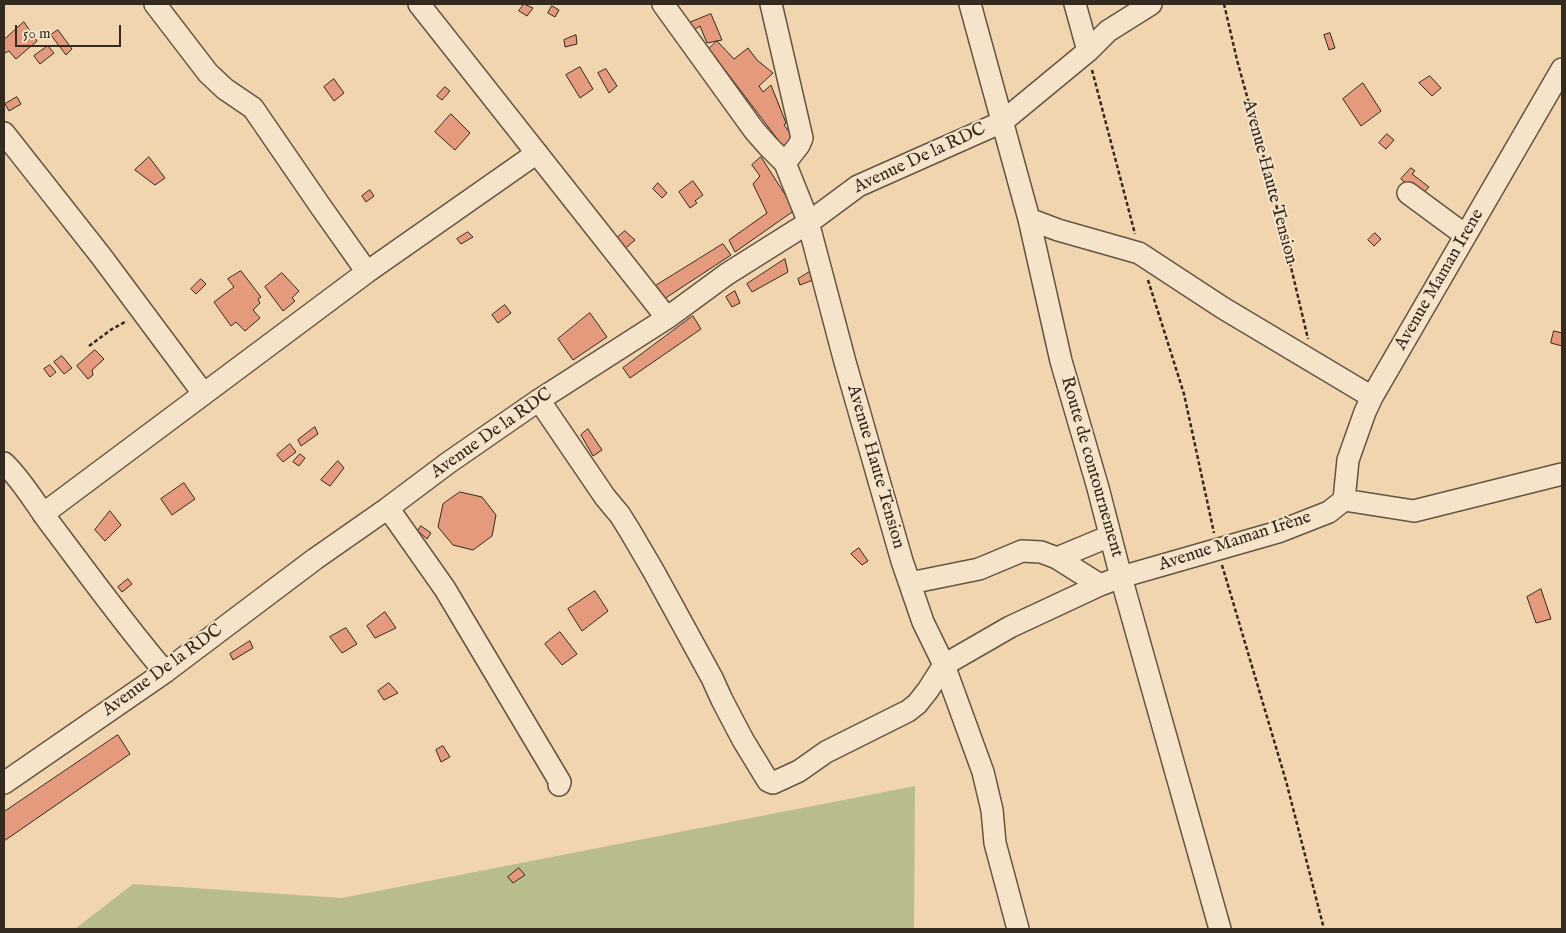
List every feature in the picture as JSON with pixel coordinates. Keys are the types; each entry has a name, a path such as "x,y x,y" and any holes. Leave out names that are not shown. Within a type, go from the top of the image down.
{"street":[{"path":"155,4 208,73 225,89 253,108 368,272"},
{"path":"419,4 667,318"},
{"path":"663,4 754,130 785,163 802,138 771,4"},
{"name":"Route de contournement","path":"970,4 1029,219 1061,361 1220,929"},
{"path":"1075,4 1088,51"},
{"name":"Avenue De la RDC","path":"4,783 165,672 315,559 448,463 540,400 667,318 727,274 808,223 858,186 1002,122 1088,51 1108,31 1151,4"},
{"name":"Avenue Maman Irene","path":"1344,500 1348,460 1372,397 1562,69"},
{"path":"4,134 141,308 203,394"},
{"path":"43,514 368,272 536,153"},
{"name":"Avenue Haute Tension","path":"785,163 808,223 845,362 902,561 923,622 944,665 983,772 992,810 995,843 1018,929"},
{"path":"1408,193 1465,235"},
{"path":"1029,219 1058,230 1140,253 1223,308 1372,397"},
{"path":"540,400 630,531 712,678 743,740 768,781 773,783 788,777 826,752 908,711 917,704 928,690 944,665"},
{"path":"4,463 12,470 138,640 165,672"},
{"path":"1344,500 1414,511 1562,474"},
{"name":"Avenue Maman Irène","path":"944,665 1010,627 1100,585 1121,577 1278,532 1329,512 1344,500"},
{"path":"388,508 445,589 560,782 559,785"},
{"path":"1058,558 1110,536"},
{"path":"910,583 979,569 1022,551 1041,552 1058,558 1100,585"}],"path":[{"name":"Avenue Haute Tension","path":"1224,4 1237,60 1272,187 1312,360"},
{"path":"1088,51 1140,253 1184,394 1218,550 1286,781 1324,929"},
{"path":"89,346 112,329 126,322 141,308"}],"green space":[{"path":"915,786 914,929 75,929 133,884 342,898"}],"building":[{"path":"524,4 533,8 527,16 519,11"},
{"path":"552,6 559,10 555,17 548,13"},
{"path":"711,14 722,40 707,43 700,26 692,31 689,23"},
{"path":"24,22 37,41 16,59 9,51 5,53 4,40"},
{"path":"58,30 72,49 66,55 51,35"},
{"path":"1330,33 1335,48 1329,50 1324,35"},
{"path":"576,35 577,44 565,47 564,40"},
{"path":"717,41 734,59 748,48 757,60 773,73 759,86 763,92 771,85 786,123 784,125 796,141 785,149 709,49"},
{"path":"48,46 54,53 40,64 34,56"},
{"path":"580,67 593,89 580,98 566,75"},
{"path":"606,69 617,86 609,93 598,73"},
{"path":"1430,76 1441,88 1432,96 1419,83"},
{"path":"334,79 344,93 334,101 324,87"},
{"path":"1363,83 1381,111 1361,126 1343,99"},
{"path":"445,87 450,91 442,100 437,96"},
{"path":"17,97 21,104 9,111 5,104"},
{"path":"451,114 470,133 455,150 435,132"},
{"path":"1387,134 1394,140 1386,149 1379,143"},
{"path":"149,157 165,178 155,185 135,170"},
{"path":"761,157 795,210 735,252 729,240 767,213 753,184 760,176 752,165"},
{"path":"1411,168 1415,171 1412,174 1429,187 1421,196 1401,179"},
{"path":"693,181 703,195 690,208 679,192"},
{"path":"658,183 667,193 662,198 653,189"},
{"path":"370,190 374,196 366,202 362,196"},
{"path":"625,231 635,240 620,253 611,243"},
{"path":"468,232 473,237 461,244 457,239"},
{"path":"1375,233 1381,239 1374,246 1368,240"},
{"path":"723,244 731,255 658,303 649,290"},
{"path":"785,259 788,272 752,292 747,284"},
{"path":"241,271 261,297 258,299 260,303 253,310 260,318 245,331 236,322 231,326 214,302 234,287 228,279"},
{"path":"811,271 813,280 800,285 798,279"},
{"path":"282,273 299,291 292,298 295,301 283,311 265,287"},
{"path":"201,279 206,284 196,294 191,289"},
{"path":"735,291 740,303 732,307 726,297"},
{"path":"505,305 511,313 498,323 492,315"},
{"path":"590,313 607,337 573,360 558,339"},
{"path":"693,316 701,329 630,378 623,368"},
{"path":"1554,331 1562,333 1562,346 1551,343"},
{"path":"95,350 104,359 92,370 93,375 88,379 77,366"},
{"path":"62,356 72,368 64,374 54,362"},
{"path":"50,365 56,372 50,377 44,369"},
{"path":"315,427 318,434 301,446 298,440"},
{"path":"588,429 602,450 593,456 581,435"},
{"path":"290,444 296,452 283,462 277,455"},
{"path":"300,454 305,458 299,466 293,462"},
{"path":"338,461 344,468 330,486 321,480"},
{"path":"184,483 195,499 172,515 161,499"},
{"path":"460,492 482,497 496,515 492,536 473,550 453,545 438,527 443,504"},
{"path":"110,511 121,525 105,541 95,530"},
{"path":"421,526 431,533 427,539 418,531"},
{"path":"859,548 868,561 862,565 851,554"},
{"path":"128,579 132,584 122,592 118,587"},
{"path":"1541,589 1551,619 1536,623 1527,597"},
{"path":"595,591 608,611 582,631 568,609"},
{"path":"385,612 396,628 375,638 367,626"},
{"path":"346,628 357,644 342,653 330,637"},
{"path":"560,632 577,654 562,665 545,644"},
{"path":"250,641 253,648 233,660 230,654"},
{"path":"389,683 398,693 384,700 378,691"},
{"path":"118,735 130,754 4,841 4,812"},
{"path":"443,746 450,757 441,762 436,750"},
{"path":"519,868 525,875 513,883 508,877"}]}
